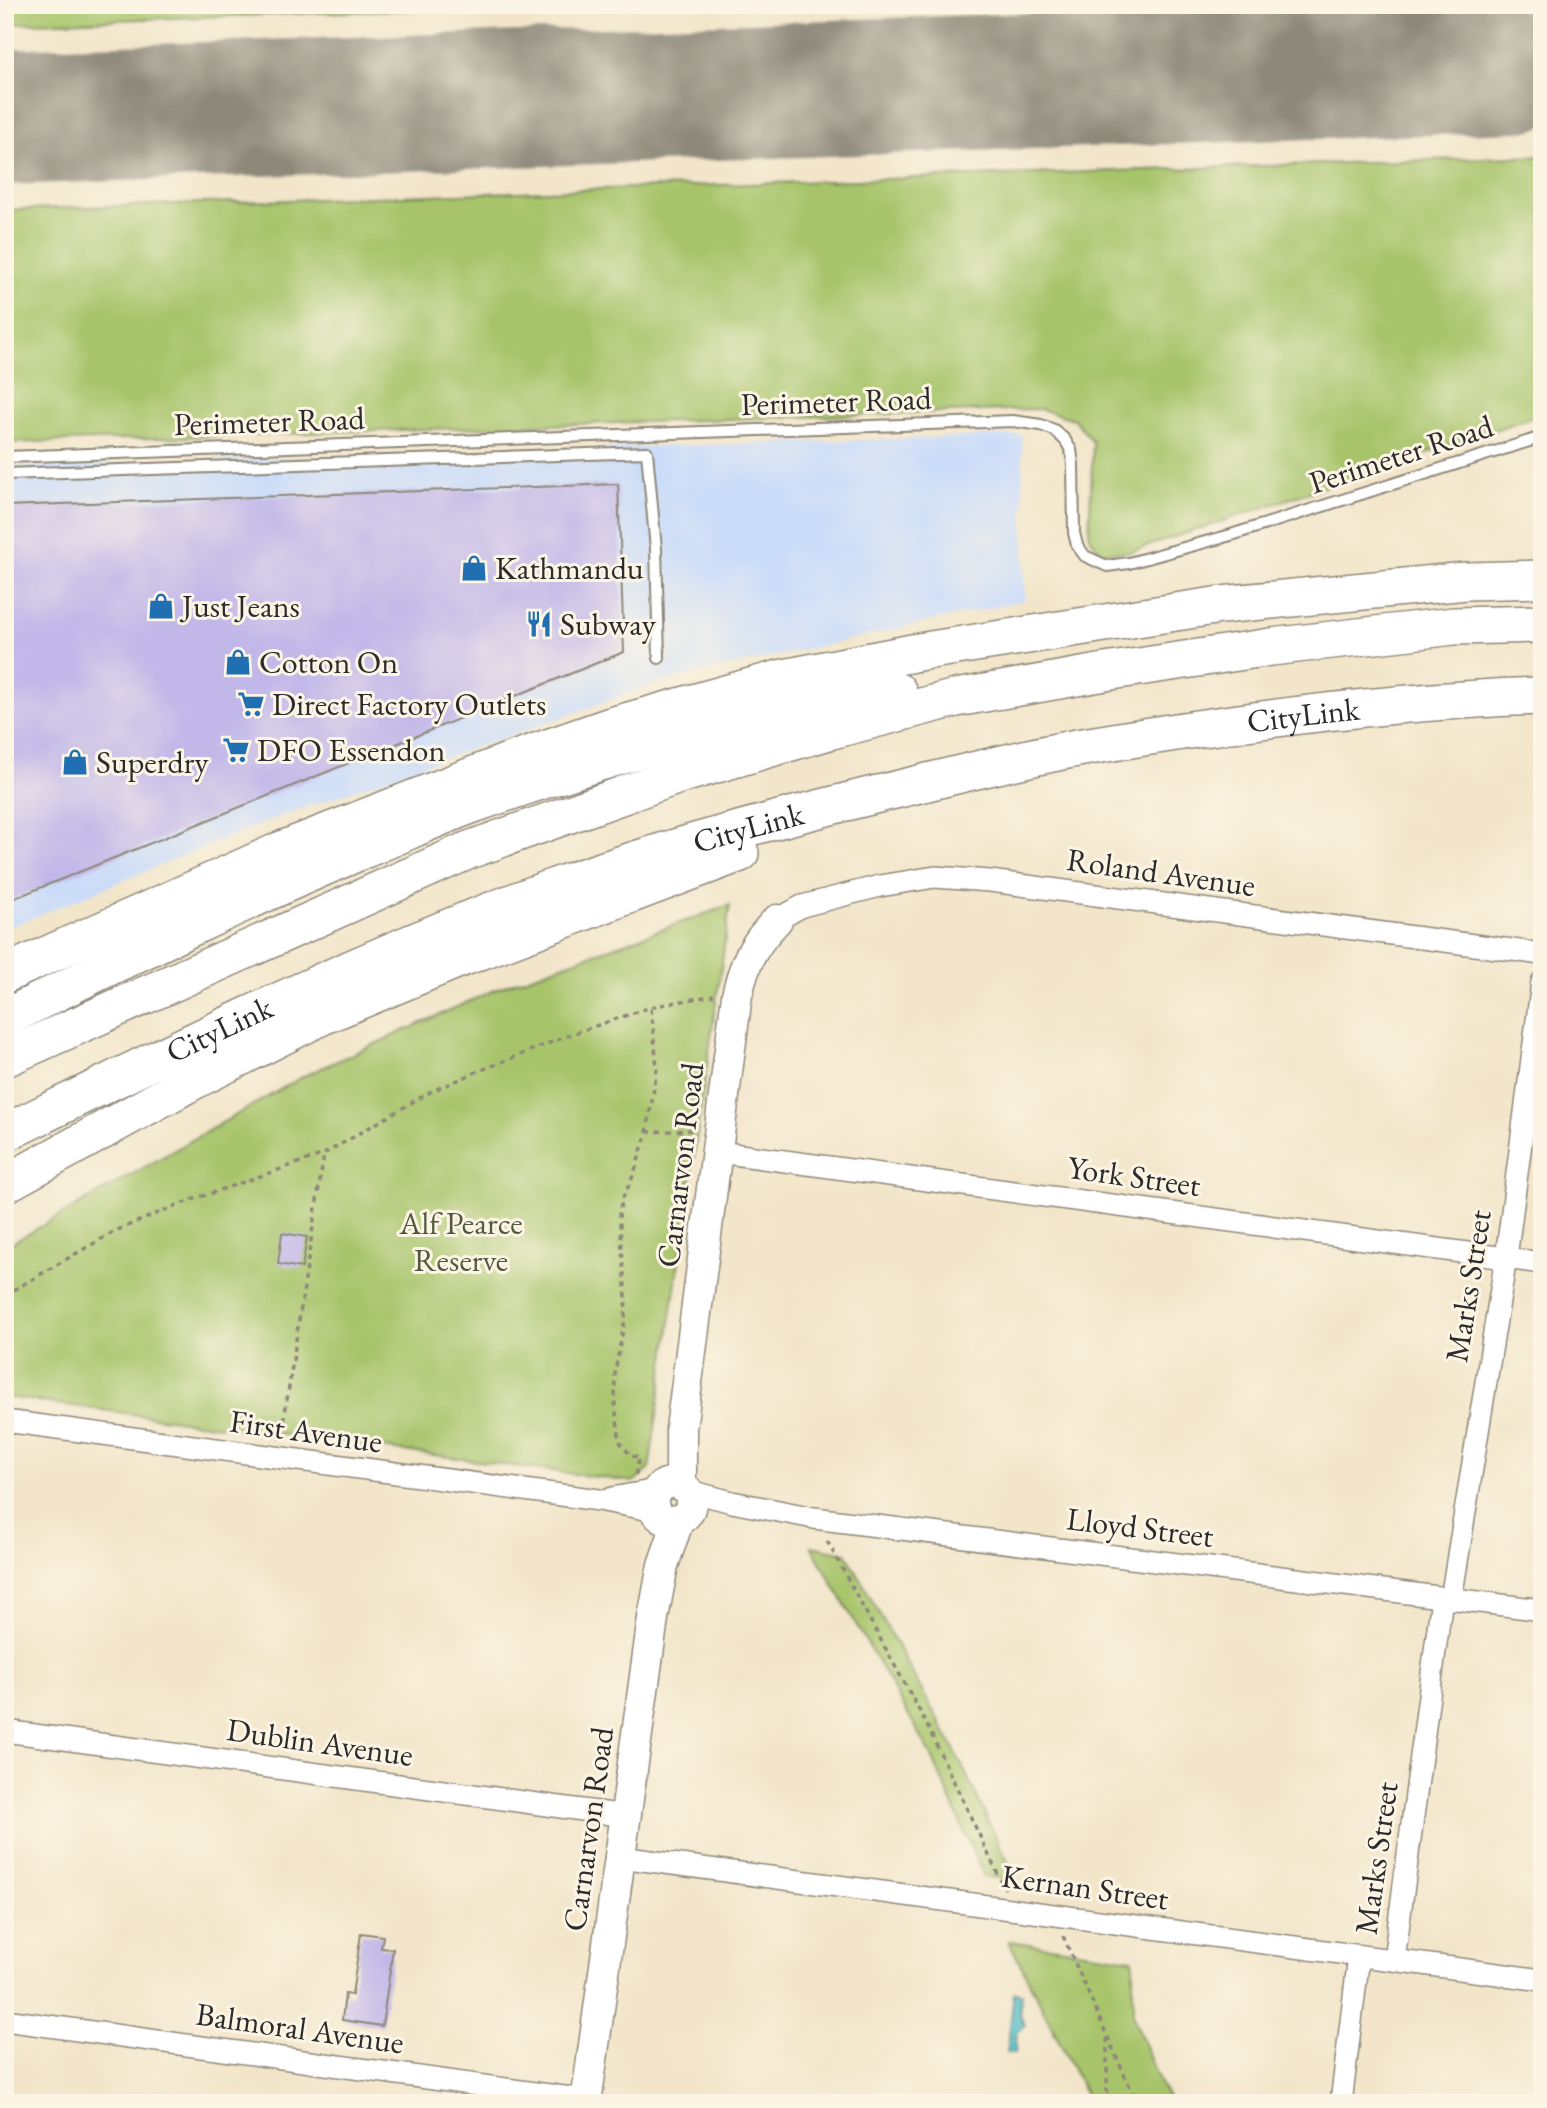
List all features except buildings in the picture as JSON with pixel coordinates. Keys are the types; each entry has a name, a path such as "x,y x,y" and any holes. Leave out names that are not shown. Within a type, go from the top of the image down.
{"highway":[{"path":"5,974 282,850 508,762 611,726 779,679 918,652 1221,605 1452,582 1542,579"},
{"name":"CityLink","path":"5,1058 469,850 680,775 832,730 956,698 1271,647 1454,626 1542,624"},
{"path":"5,1018 153,944 324,867 466,807 559,775 781,713 847,699 926,687 1105,672"},
{"name":"CityLink","path":"5,1133 281,999 424,938 554,888 677,848 938,779 1081,748 1245,723 1411,704 1542,696"},
{"path":"5,1184 191,1082 322,1016 457,960 938,779"}],"street":[{"name":"Roland Avenue","path":"777,920 802,906 827,898 935,877 1017,885 1542,954"},
{"name":"Carnarvon Road","path":"586,2101 653,1618 663,1565 667,1500 681,1429 737,995 744,965 753,948 777,920"},
{"name":"Marks Street","path":"1394,1960 1447,1598 1506,1258 1542,982"},
{"name":"York Street","path":"719,1141 1542,1263"},
{"name":"First Avenue","path":"5,1421 599,1500 667,1500"},
{"name":"Lloyd Street","path":"667,1500 732,1502 814,1518 1542,1610"},
{"name":"Dublin Avenue","path":"5,1731 626,1816"},
{"name":"Kernan Street","path":"620,1857 1542,1980"},
{"path":"1341,2103 1359,1956"},
{"name":"Balmoral Avenue","path":"5,2020 586,2101"}],"lane":[{"name":"Perimeter Road","path":"5,457 1013,421 1041,425 1054,430 1065,440 1071,450 1073,464 1074,533 1077,545 1085,556 1107,566 1129,563 1220,538 1542,437"},
{"path":"5,474 647,452 656,550 659,658"}],"path":[{"path":"5,1295 115,1231 180,1203 324,1154 429,1092 572,1034 651,1007 702,996 737,995"},
{"path":"651,1007 657,1068 647,1132 619,1213 626,1308 615,1371 615,1405 620,1442 631,1456 639,1457 667,1500"},
{"path":"647,1132 719,1141"},
{"path":"278,1459 324,1154"},
{"path":"814,1518 925,1721 1015,1910"},
{"path":"1053,1915 1136,2101"},
{"path":"1107,2037 1107,2103"}],"shaded area":[{"name":"DFO Essendon","path":"1022,435 1025,600 661,682 273,819 5,929 5,467"}],"green space":[{"path":"5,5 549,5 5,24"},
{"path":"1542,156 1542,414 1130,552 1101,552 1089,537 1093,442 1074,419 1040,409 5,443 5,210"},
{"name":"Alf Pearce Reserve","path":"730,905 649,1470 633,1482 5,1397 5,1247 304,1076 501,987"},
{"path":"811,1546 846,1553 954,1749 1016,1879 984,1877 931,1754"},
{"path":"1009,1941 1133,1959 1133,2016 1160,2084 1171,2103 1090,2103"}],"water":[{"path":"1014,1992 1022,1993 1019,2013 1025,2025 1017,2033 1015,2053 1007,2053"}],"taxiway":[{"path":"1345,71 1370,59 1403,36 1430,5"},
{"path":"1475,5 1478,66"}],"runway":[{"path":"5,117 1516,64"}],"place":[{"name":"Kathmandu","path":"474,568"},
{"name":"Just Jeans","path":"161,606"},
{"name":"Subway","path":"539,624"},
{"name":"Cotton On","path":"238,662"},
{"name":"Direct Factory Outlets","path":"251,704"},
{"name":"DFO Essendon","path":"236,750"},
{"name":"Superdry","path":"75,762"}]}
